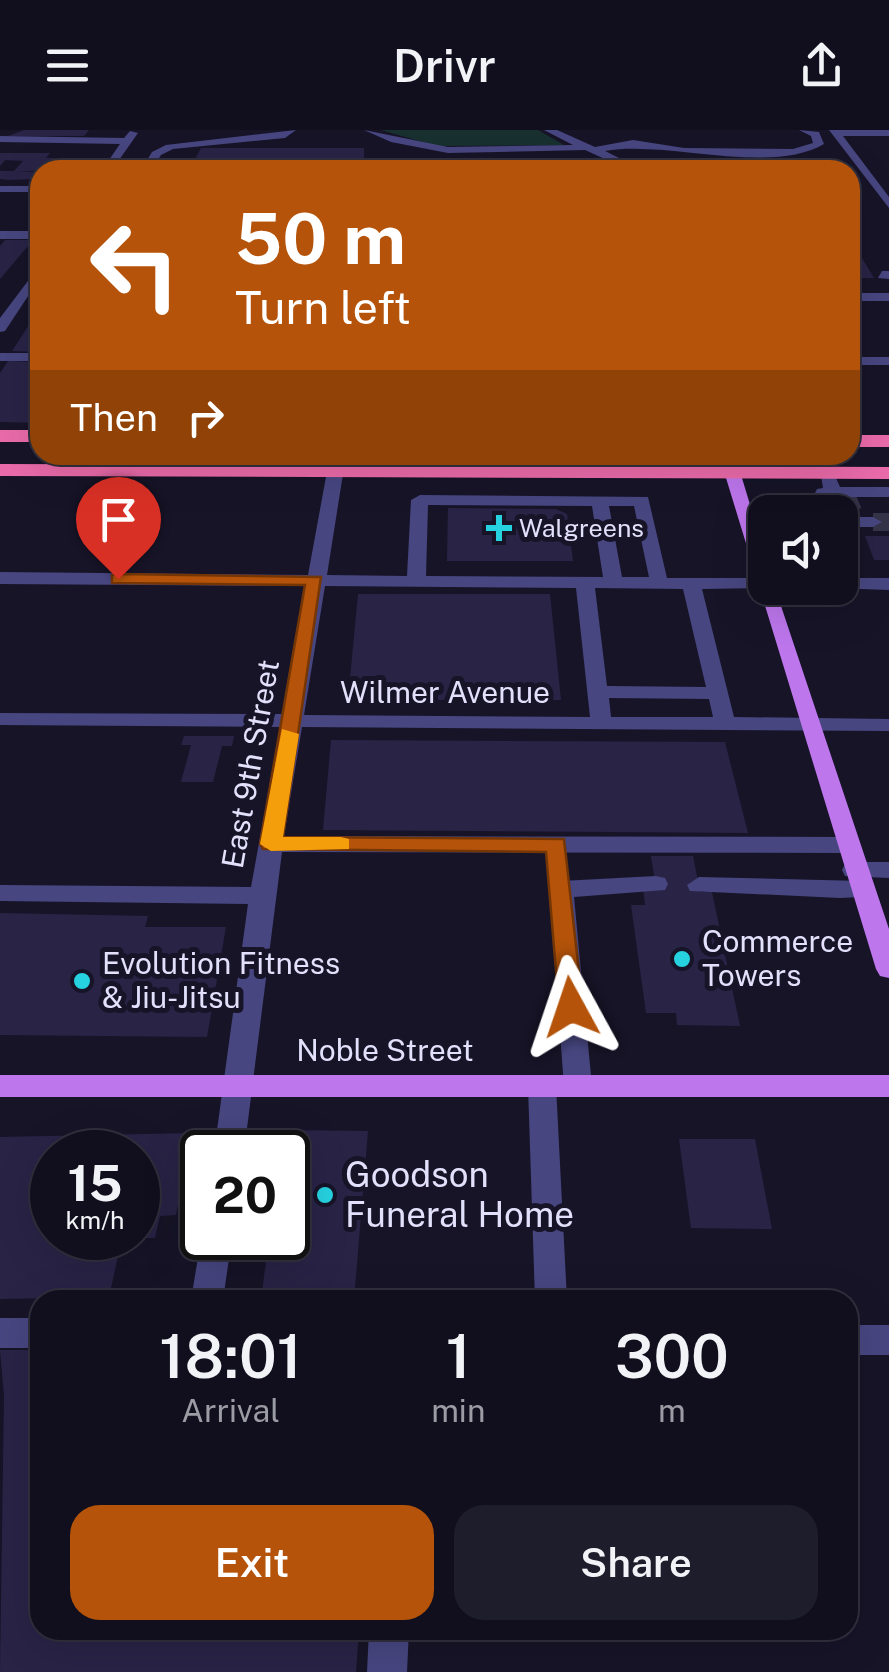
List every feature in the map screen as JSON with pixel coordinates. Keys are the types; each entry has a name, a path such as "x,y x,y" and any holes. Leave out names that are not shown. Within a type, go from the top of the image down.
{"highway":[{"path":"0,436 30,436"},
{"path":"860,441 889,441"},
{"path":"0,470 240,465"},
{"path":"355,465 421,472 691,465"},
{"path":"734,465 838,488 889,473"}],"main road":[{"path":"730,465 748,515"},
{"path":"771,605 889,969"},
{"name":"Noble Street","path":"0,1086 889,1086"}],"street":[{"path":"114,160 134,130"},
{"path":"152,160 158,151 168,148 215,142 225,136 285,135 292,130"},
{"path":"369,130 424,148 504,151 591,148 648,133"},
{"path":"549,130 617,160"},
{"path":"630,138 794,152 818,144 815,134 804,130"},
{"path":"834,131 889,133"},
{"path":"834,131 858,160"},
{"path":"0,139 124,145"},
{"path":"0,148 124,145"},
{"path":"504,151 504,160"},
{"path":"860,163 885,193 889,205"},
{"path":"0,189 30,189"},
{"path":"0,235 30,235"},
{"path":"6,290 30,290"},
{"path":"0,328 30,293"},
{"path":"860,297 889,297"},
{"path":"0,357 30,357"},
{"path":"860,361 889,361"},
{"name":"East 9th Street","path":"232,1130 262,896 336,465"},
{"path":"416,581 421,472"},
{"path":"823,495 838,488 889,492"},
{"path":"420,500 642,501 659,583"},
{"path":"600,501 613,582"},
{"path":"858,572 889,568"},
{"path":"858,577 889,584"},
{"path":"0,578 748,585"},
{"path":"585,582 602,724"},
{"path":"692,583 725,724"},
{"path":"598,692 718,693"},
{"name":"Wilmer Avenue","path":"0,719 889,724"},
{"path":"271,844 556,838 889,870"},
{"path":"556,838 578,1086"},
{"path":"699,885 753,885 791,891 854,868"},
{"path":"561,889 656,884"},
{"path":"0,893 262,896"},
{"path":"542,1086 550,1290"},
{"path":"208,1290 213,1260"},
{"path":"0,1333 30,1333"},
{"path":"858,1340 889,1340"},
{"path":"386,1672 388,1640"}],"green space":[{"path":"381,130 538,130 564,145 436,146"}],"building":[{"path":"24,130 89,130 84,136 8,136"},
{"path":"201,148 364,148 364,160 195,160"},
{"path":"0,153 50,153 46,158 55,158 30,160 30,171 19,172 30,172 30,179 0,179 0,171 14,171 23,161 5,160 0,166"},
{"path":"490,158 490,160 427,160"},
{"path":"5,240 30,240 0,279 0,246"},
{"path":"860,255 874,278 860,278"},
{"path":"30,323 30,352 12,351"},
{"path":"8,361 30,362 30,423 0,422 0,373"},
{"name":"Walgreens","path":"448,508 556,509 567,514 573,561 447,561"},
{"path":"865,536 889,536 889,560 874,560"},
{"path":"358,594 550,594 561,700 348,700"},
{"path":"184,736 234,736 232,746 222,746 213,782 181,782 191,745 181,745"},
{"path":"331,740 725,742 748,833 323,830"},
{"name":"Commerce Towers","path":"651,856 693,856 700,892 712,892 740,1026 677,1025 676,1013 646,1013 631,905 645,905 643,888 656,888"},
{"path":"0,913 148,916 145,927 226,927 207,1037 0,1035"},
{"name":"Goodson Funeral Home","path":"310,1130 368,1131 355,1290 262,1290 266,1260 310,1260"},
{"path":"180,1133 176,1215 160,1216 160,1134"},
{"path":"30,1136 30,1260 117,1260 111,1290 30,1290 30,1298 0,1299 0,1137"},
{"path":"679,1139 755,1139 772,1229 691,1228"},
{"path":"0,1350 30,1350 30,1640 358,1640 356,1672 0,1672 4,1396"}],"tunnel":[{"path":"873,522 889,522"}],"slow traffic":[{"path":"289,734 271,844 341,844"}],"place":[{"name":"Walgreens","path":"499,528"},
{"name":"Commerce Towers","path":"682,959"},
{"name":"Evolution Fitness & Jiu-Jitsu","path":"82,981"},
{"name":"Goodson Funeral Home","path":"325,1195"}],"route":[{"path":"118,579 314,580 271,844 556,844 571,1007"}]}
